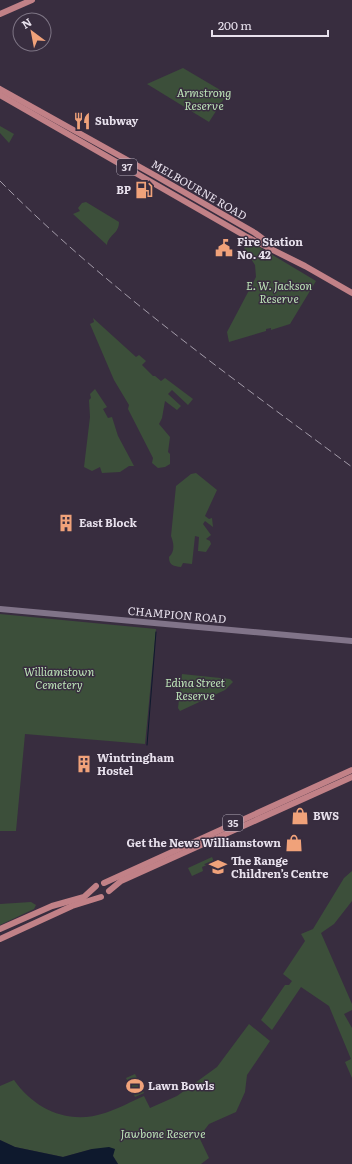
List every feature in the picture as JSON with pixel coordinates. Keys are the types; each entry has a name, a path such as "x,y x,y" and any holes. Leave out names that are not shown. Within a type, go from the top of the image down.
{"main road":[{"path":"0,14 32,0"},
{"name":"MELBOURNE ROAD","path":"0,89 352,293"},
{"name":"MELBOURNE ROAD","path":"0,95 137,169"},
{"name":"35","path":"0,929 52,906 84,897 98,883 104,883 270,806 352,770"},
{"name":"35","path":"0,939 72,906 106,895 121,881 352,778"},
{"path":"270,806 281,810"},
{"path":"104,883 108,886 109,891"},
{"path":"96,886 96,893 101,897"}],"street":[{"name":"CHAMPION ROAD","path":"0,609 352,641"}],"green space":[{"name":"Armstrong Reserve","path":"183,68 227,94 209,122 147,84"},
{"path":"0,126 14,134 9,143 0,133"},
{"path":"86,202 119,222 119,226 109,239 107,245 73,214 80,211 78,208 82,203"},
{"name":"E. W. Jackson Reserve","path":"246,242 251,242 316,281 290,324 271,330 271,328 266,329 266,331 229,342 227,332 256,277 255,265 244,248"},
{"path":"93,318 136,357 139,355 146,361 142,365 153,376 161,381 165,378 193,399 188,405 172,390 168,394 181,406 177,410 165,401 162,418 159,424 170,437 168,452 170,454 170,464 165,467 158,468 152,463 153,458 128,409 129,405 114,380 90,324 94,322"},
{"path":"95,389 107,407 103,409 108,418 112,417 118,436 134,466 129,466 120,472 102,473 100,467 92,471 84,467 90,417 89,400 91,398 90,394"},
{"path":"196,473 217,490 205,516 209,519 212,518 213,527 205,521 203,524 211,535 206,539 210,541 211,544 206,552 198,551 199,537 195,536 192,564 183,563 181,567 172,565 169,560 173,547 171,536 176,486 191,474"},
{"name":"Williamstown Cemetery","path":"0,614 156,629 145,744 25,734 16,831 0,831"},
{"name":"Edina Street Reserve","path":"182,674 230,679 233,682 225,690 180,711 178,708"},
{"path":"212,857 214,862 202,867 203,871 192,876 188,868"},
{"path":"352,871 352,901 334,924 321,933 352,1004 352,1010 344,1014 352,1028 352,1078 345,1062 351,1059 329,1006 301,987 272,1030 261,1020 285,985 289,985 292,981 283,974 305,941 301,934 313,929 344,878"},
{"path":"31,902 36,905 34,909 0,925 0,904"},
{"name":"Jawbone Reserve","path":"249,1024 270,1041 247,1075 245,1092 236,1112 209,1124 199,1137 209,1158 201,1164 118,1164 113,1156 92,1149 63,1157 15,1147 0,1140 0,1086 14,1080 22,1091 32,1100 43,1107 66,1116 92,1116 105,1113 144,1096 150,1108 177,1096 217,1067"},
{"name":"Lawn Bowls","path":"135,1074 144,1093 135,1097 126,1078"}],"water":[{"path":"0,1140 15,1147 63,1157 92,1149 109,1147 115,1149 113,1156 118,1164 0,1164"}],"waterway":[{"path":"147,745 156,632"}],"railway":[{"path":"0,181 41,221 126,295 171,331 352,467"}],"place":[{"name":"Subway","path":"82,121"},
{"name":"BP","path":"144,190"},
{"name":"Fire Station No. 42","path":"224,248"},
{"name":"East Block","path":"66,523"},
{"name":"Wintringham Hostel","path":"84,764"},
{"name":"BWS","path":"300,816"},
{"name":"Get the News Williamstown","path":"294,843"},
{"name":"The Range Children’s Centre","path":"218,867"},
{"name":"Lawn Bowls","path":"135,1086"}]}
